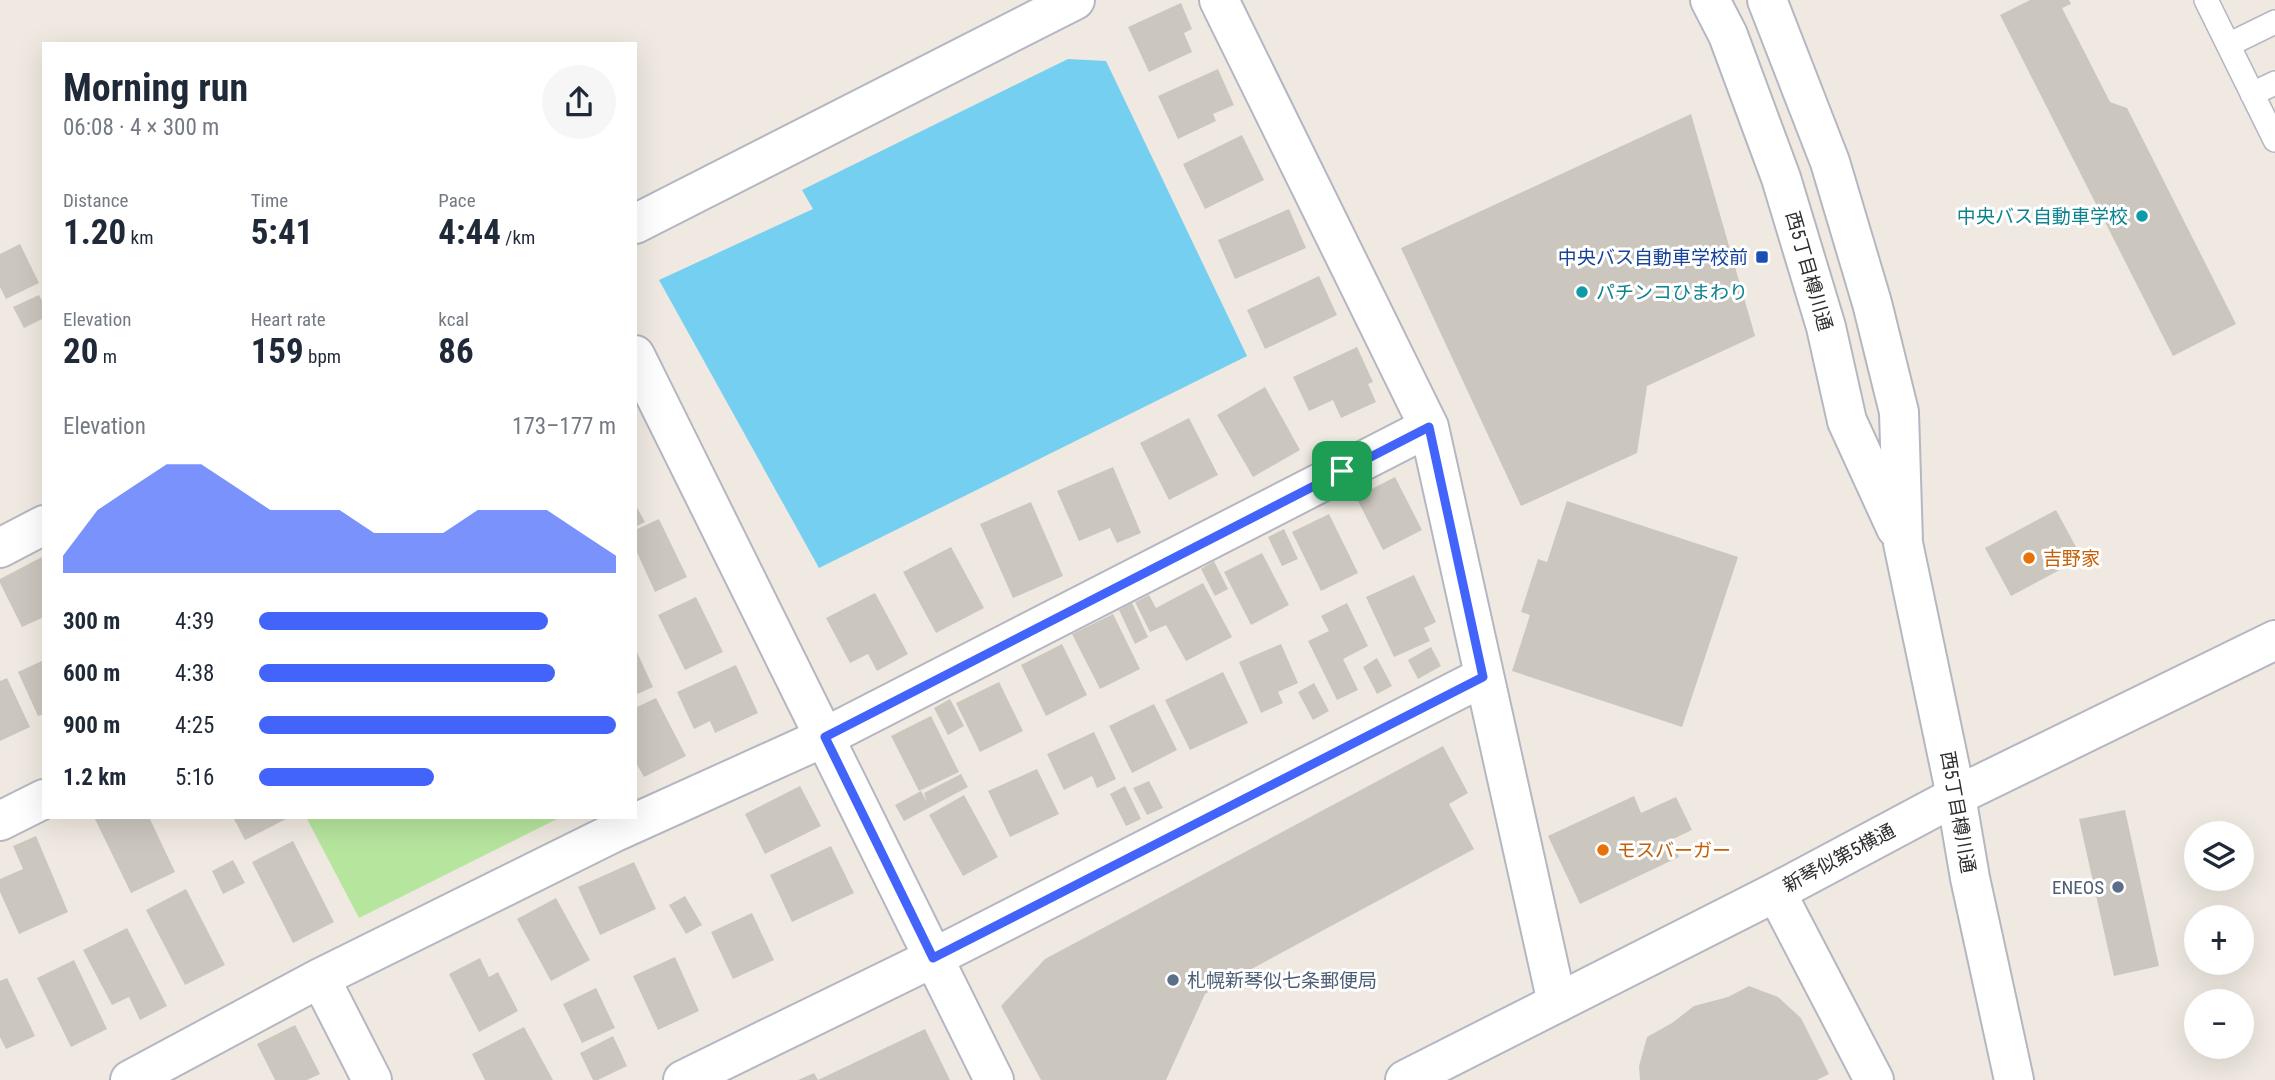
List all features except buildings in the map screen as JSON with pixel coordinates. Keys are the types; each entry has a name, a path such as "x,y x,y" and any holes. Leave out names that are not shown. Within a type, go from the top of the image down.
{"street":[{"path":"637,223 1075,0"},
{"path":"1219,0 1429,427 1558,1003"},
{"name":"西5丁目樽川通","path":"1710,0 1728,34 1781,178 1826,327 1847,421 1903,543"},
{"name":"西5丁目樽川通","path":"1767,0 1830,162 1872,303 1899,412 1903,543 1956,796 1970,878 2014,1080"},
{"path":"637,359 994,1080"},
{"path":"637,814 825,737 1429,427"},
{"path":"0,548 42,526"},
{"name":"新琴似第5横通","path":"1428,1075 1558,1003 1776,892 1956,796 2275,640"},
{"path":"683,1080 933,958 1483,677"},
{"path":"0,821 42,800"},
{"path":"130,1080 611,825"},
{"path":"1776,892 1874,1080"},
{"path":"320,978 372,1080"}],"lane":[{"path":"2206,0 2275,140"},
{"path":"2228,45 2275,22"},
{"path":"2252,94 2275,83"}],"green space":[{"path":"307,819 557,819 359,918"}],"water":[{"path":"1068,59 1106,61 1247,356 819,568 659,280 813,209 802,190"}],"place":[{"name":"中央バス自動車学校","path":"2142,216"},
{"name":"中央バス自動車学校前","path":"1762,257"},
{"name":"パチンコひまわり","path":"1582,292"},
{"name":"吉野家","path":"2029,558"},
{"name":"モスバーガー","path":"1603,850"},
{"name":"ENEOS","path":"2118,887"},
{"name":"札幌新琴似七条郵便局","path":"1173,980"}],"route":[{"path":"1429,427 1483,677 933,958 825,737 1342,471 1429,427"}]}
